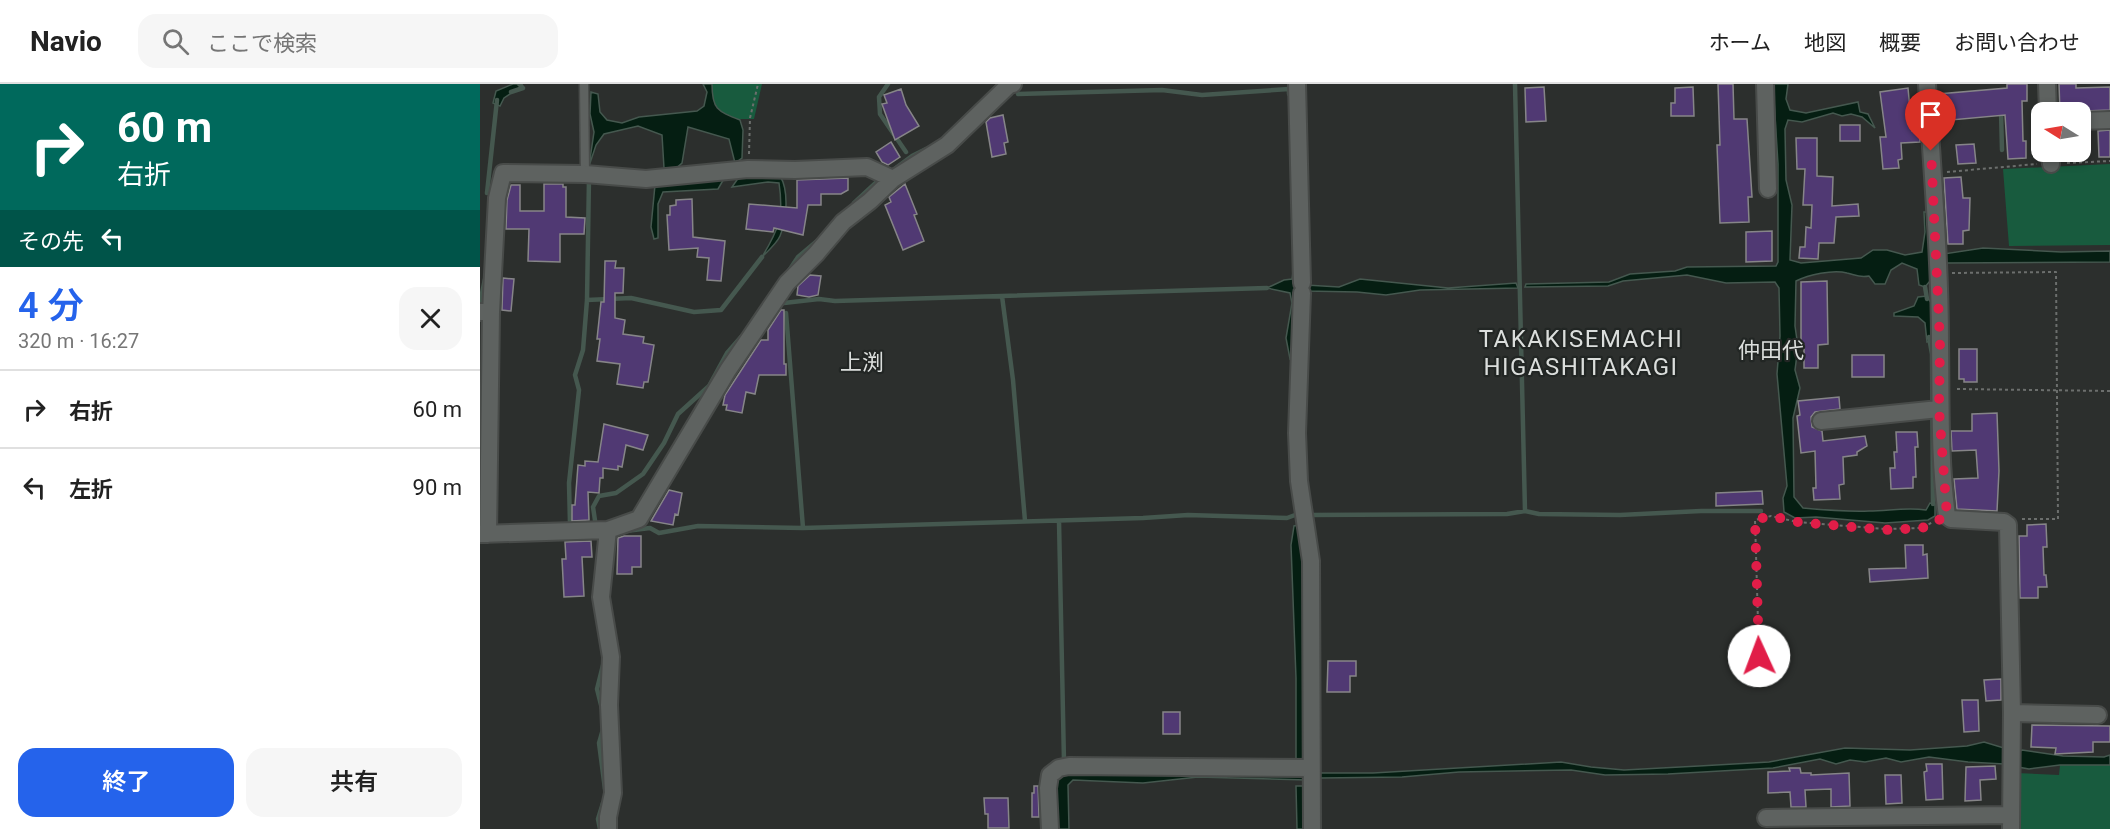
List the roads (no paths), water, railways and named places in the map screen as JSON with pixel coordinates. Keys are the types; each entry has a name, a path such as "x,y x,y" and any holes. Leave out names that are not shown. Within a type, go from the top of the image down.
{"street":[{"path":"886,176 867,167 795,170 743,169 646,179 590,174 503,172 496,198 485,312 484,534 600,530 639,519 728,370 787,283 843,222 870,201 886,176 947,145 1009,85 1013,84"},
{"path":"1297,84 1302,288 1297,433 1299,481 1311,561 1312,829"},
{"path":"1765,84 1768,189"},
{"path":"1767,818 1793,823 2011,822 2012,713 2008,525 2004,522 1952,519 1947,516 1933,409 1940,388 1940,342 1927,84"},
{"path":"2047,84 2048,102"},
{"path":"2091,121 2110,120"},
{"path":"1821,421 1933,409"},
{"path":"600,530 601,597 611,657 609,705 613,793 608,829"},
{"path":"2012,713 2098,715"},
{"path":"1050,829 1048,788 1050,775 1064,767 1311,774"}],"lane":[{"path":"584,84 590,174"}],"waterway":[{"path":"511,92 523,88 519,84"},
{"path":"888,84 879,97 880,114 906,152"},
{"path":"1515,84 1525,511"},
{"path":"1018,94 1162,90 1202,95 1289,89 1289,94"},
{"path":"487,193 497,100"},
{"path":"2001,111 2002,150"},
{"path":"893,170 926,149"},
{"path":"570,524 569,483 579,390 575,375 583,350 587,300 589,178"},
{"path":"854,203 881,178"},
{"path":"788,272 798,257 817,241"},
{"path":"587,300 631,298 694,312 721,310 762,257"},
{"path":"480,303 485,279"},
{"path":"1925,287 1927,299"},
{"path":"784,303 819,299 835,301 1267,288"},
{"path":"1002,296 1013,380 1025,521"},
{"path":"786,313 803,528"},
{"path":"596,527 593,507 599,496 616,493 643,474 664,443 678,414 709,386 727,353 741,337"},
{"path":"1929,337 1932,354 1933,504"},
{"path":"1308,515 1507,514 1525,511 1539,514 1620,515 1761,511"},
{"path":"626,531 650,528 659,533 698,526 803,528 1188,515 1287,518 1295,515"},
{"path":"1059,521 1064,762"},
{"path":"602,709 597,689 603,665"},
{"path":"603,729 599,743 605,789"},
{"path":"600,829 598,819 603,803"}],"district":[{"name":"仲田代","path":"1771,350"},
{"name":"TAKAKISEMACHI HIGASHITAKAGI","path":"1581,353"},
{"name":"上渕","path":"862,362"}]}
